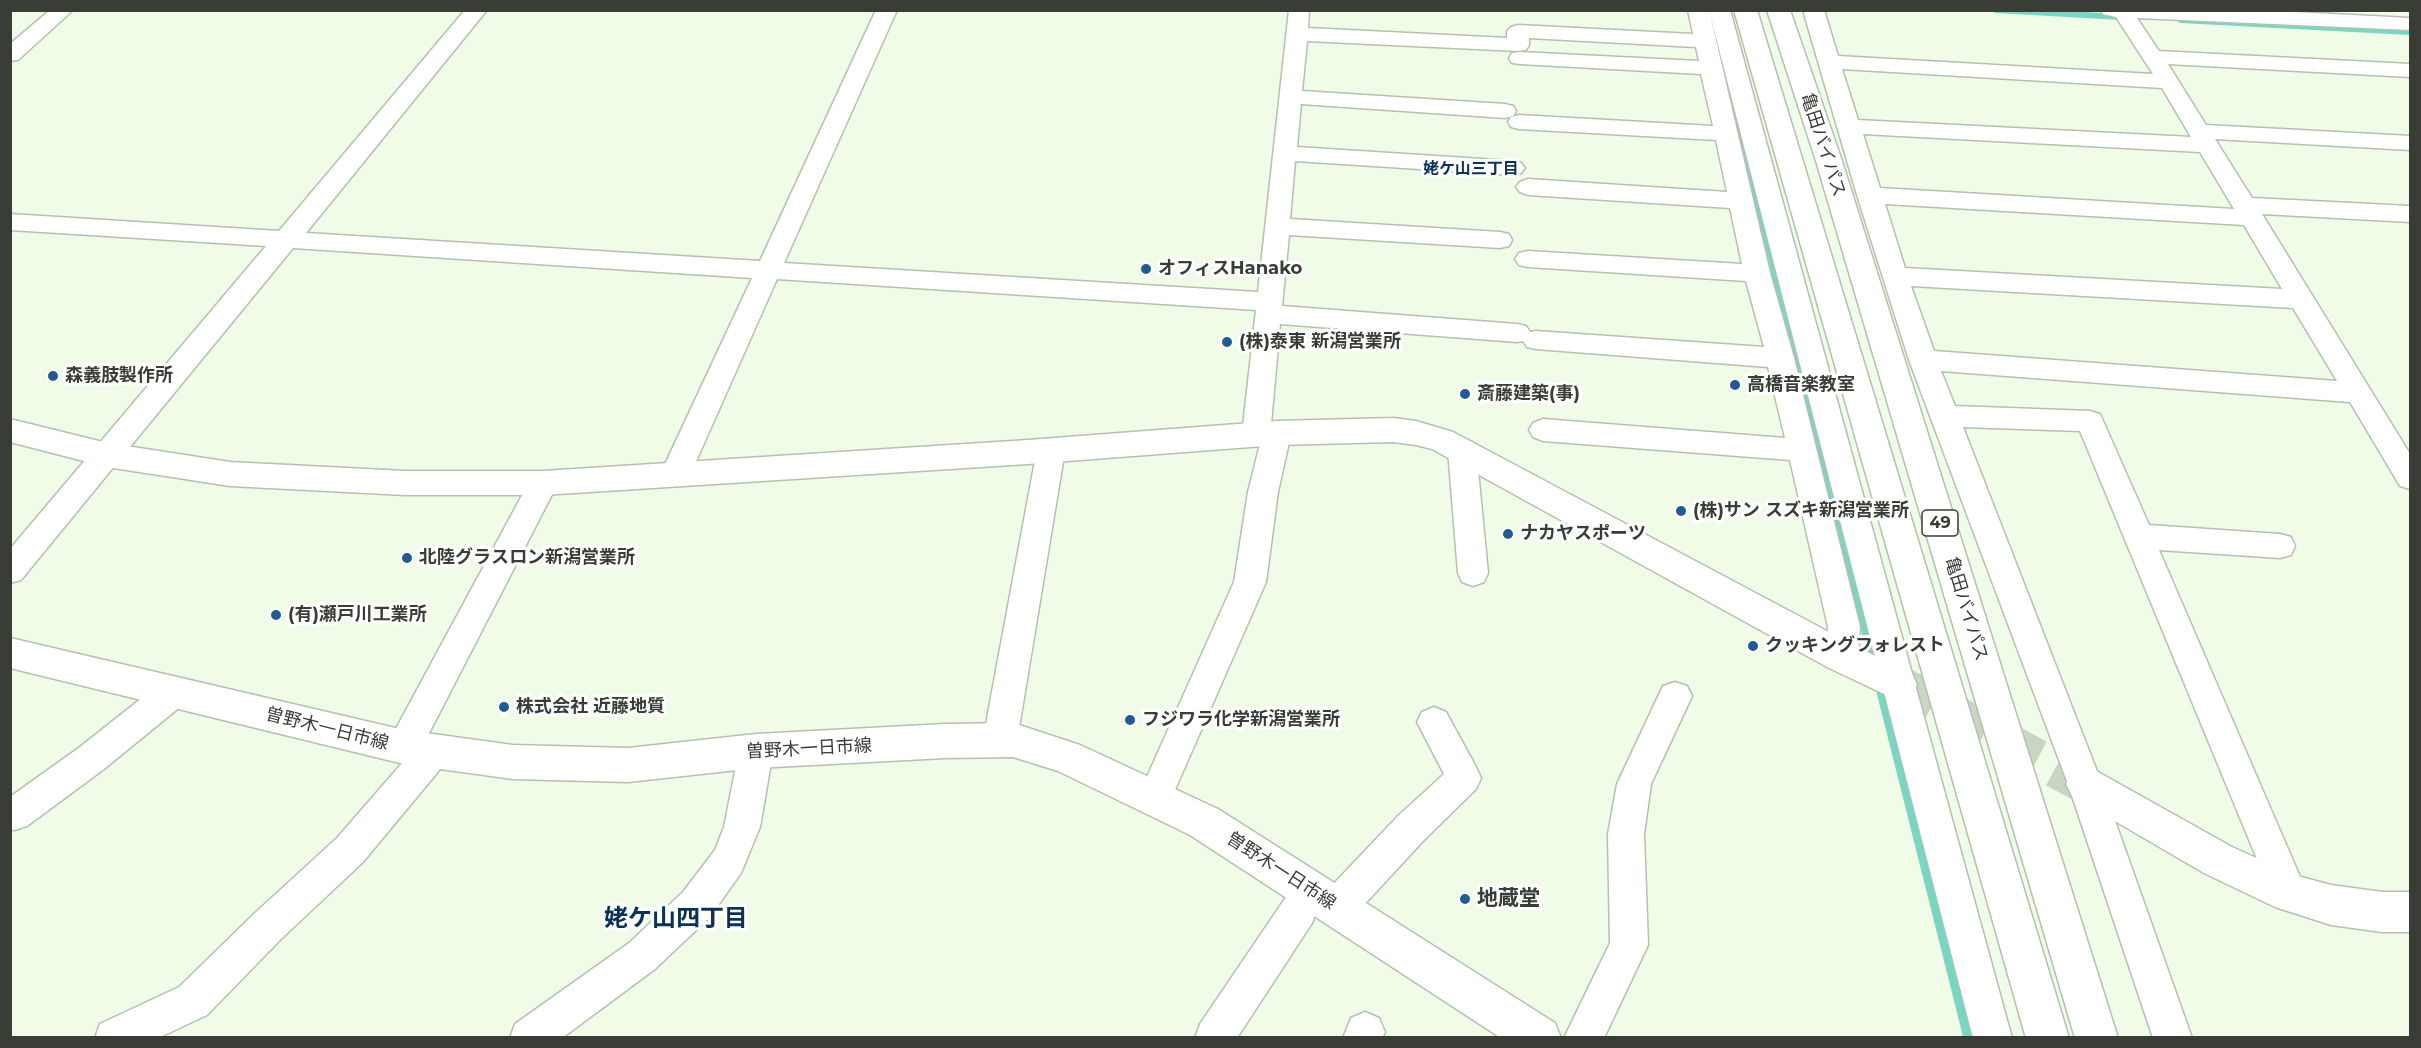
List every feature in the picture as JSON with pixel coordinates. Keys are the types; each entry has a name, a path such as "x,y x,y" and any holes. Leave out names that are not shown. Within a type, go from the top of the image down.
{"main road":[{"name":"亀田バイパス","path":"1745,10 2048,1038"},
{"name":"亀田バイパス","path":"1778,10 1829,161 2097,1038"},
{"path":"1793,10 1798,71"},
{"path":"10,430 106,455 230,474 405,483 543,483 1267,434 1393,430 1442,440 1462,450 1875,673"},
{"name":"曽野木一日市線","path":"10,653 419,749 513,762 628,765 756,752 945,741 1014,740 1067,757 1204,822 1540,1038"},
{"path":"2085,784 2218,860 2289,893 2331,905 2382,912 2410,912"}],"street":[{"path":"10,55 63,10"},
{"path":"10,571 477,10"},
{"path":"675,475 887,10"},
{"path":"1155,797 1250,582 1263,492 1267,434 1269,308 1299,10"},
{"path":"1698,10 1757,273 1780,358 1844,627 1875,673"},
{"path":"1719,10 1875,673 1993,1038"},
{"path":"1813,10 1894,276 1923,360 2085,784 2173,1038"},
{"path":"2122,14 2410,24"},
{"path":"2122,14 2169,82 2299,299 2360,393 2410,477"},
{"path":"1297,34 1518,45 1518,31 1705,41"},
{"path":"2152,57 2410,70"},
{"path":"1520,58 1712,68"},
{"path":"1829,62 2169,82"},
{"path":"1291,97 1727,134"},
{"path":"1849,126 2202,138 2410,142"},
{"path":"1285,153 1513,168"},
{"path":"1528,187 1742,201"},
{"path":"1869,195 2247,212 2410,214"},
{"path":"10,222 770,270 1269,308 1527,336 1780,358"},
{"path":"1278,226 1500,240"},
{"path":"1528,259 1757,273"},
{"path":"1894,276 2299,299"},
{"path":"1923,360 2360,393"},
{"path":"1943,416 2090,421 2289,893"},
{"path":"1543,430 1802,450"},
{"path":"1000,741 1051,450"},
{"path":"1462,450 1473,573"},
{"path":"114,1038 193,1001 268,926 350,850 419,749 543,483"},
{"path":"2138,536 2280,546"},
{"path":"15,814 92,758 174,692"},
{"path":"1583,1038 1629,945 1626,834 1634,784 1675,696"},
{"path":"1337,907 1411,828 1464,778 1434,722"},
{"path":"529,1038 642,956 696,905 728,861 742,827 756,752"},
{"path":"1214,1038 1299,910"}],"waterway":[{"path":"1996,10 2121,17"},
{"path":"1710,15 1776,278"},
{"path":"2181,20 2410,32"},
{"path":"1776,276 1863,622"},
{"path":"1863,620 1874,664"},
{"path":"1879,684 1968,1038"}],"tunnel":[{"path":"1899,685 2085,784"}],"place":[{"name":"オフィスHanako","path":"1146,269"},
{"name":"(株)泰東 新潟営業所","path":"1227,342"},
{"name":"森義肢製作所","path":"53,376"},
{"name":"高橋音楽教室","path":"1735,385"},
{"name":"斎藤建築(事)","path":"1465,394"},
{"name":"(株)サン スズキ新潟営業所","path":"1681,511"},
{"name":"ナカヤスポーツ","path":"1508,534"},
{"name":"北陸グラスロン新潟営業所","path":"407,558"},
{"name":"(有)瀬戸川工業所","path":"276,615"},
{"name":"クッキングフォレスト","path":"1753,646"},
{"name":"株式会社 近藤地質","path":"504,707"},
{"name":"フジワラ化学新潟営業所","path":"1130,720"},
{"name":"地蔵堂","path":"1465,899"}],"district":[{"name":"姥ケ山三丁目","path":"1471,169"},
{"name":"姥ケ山四丁目","path":"676,919"}]}
